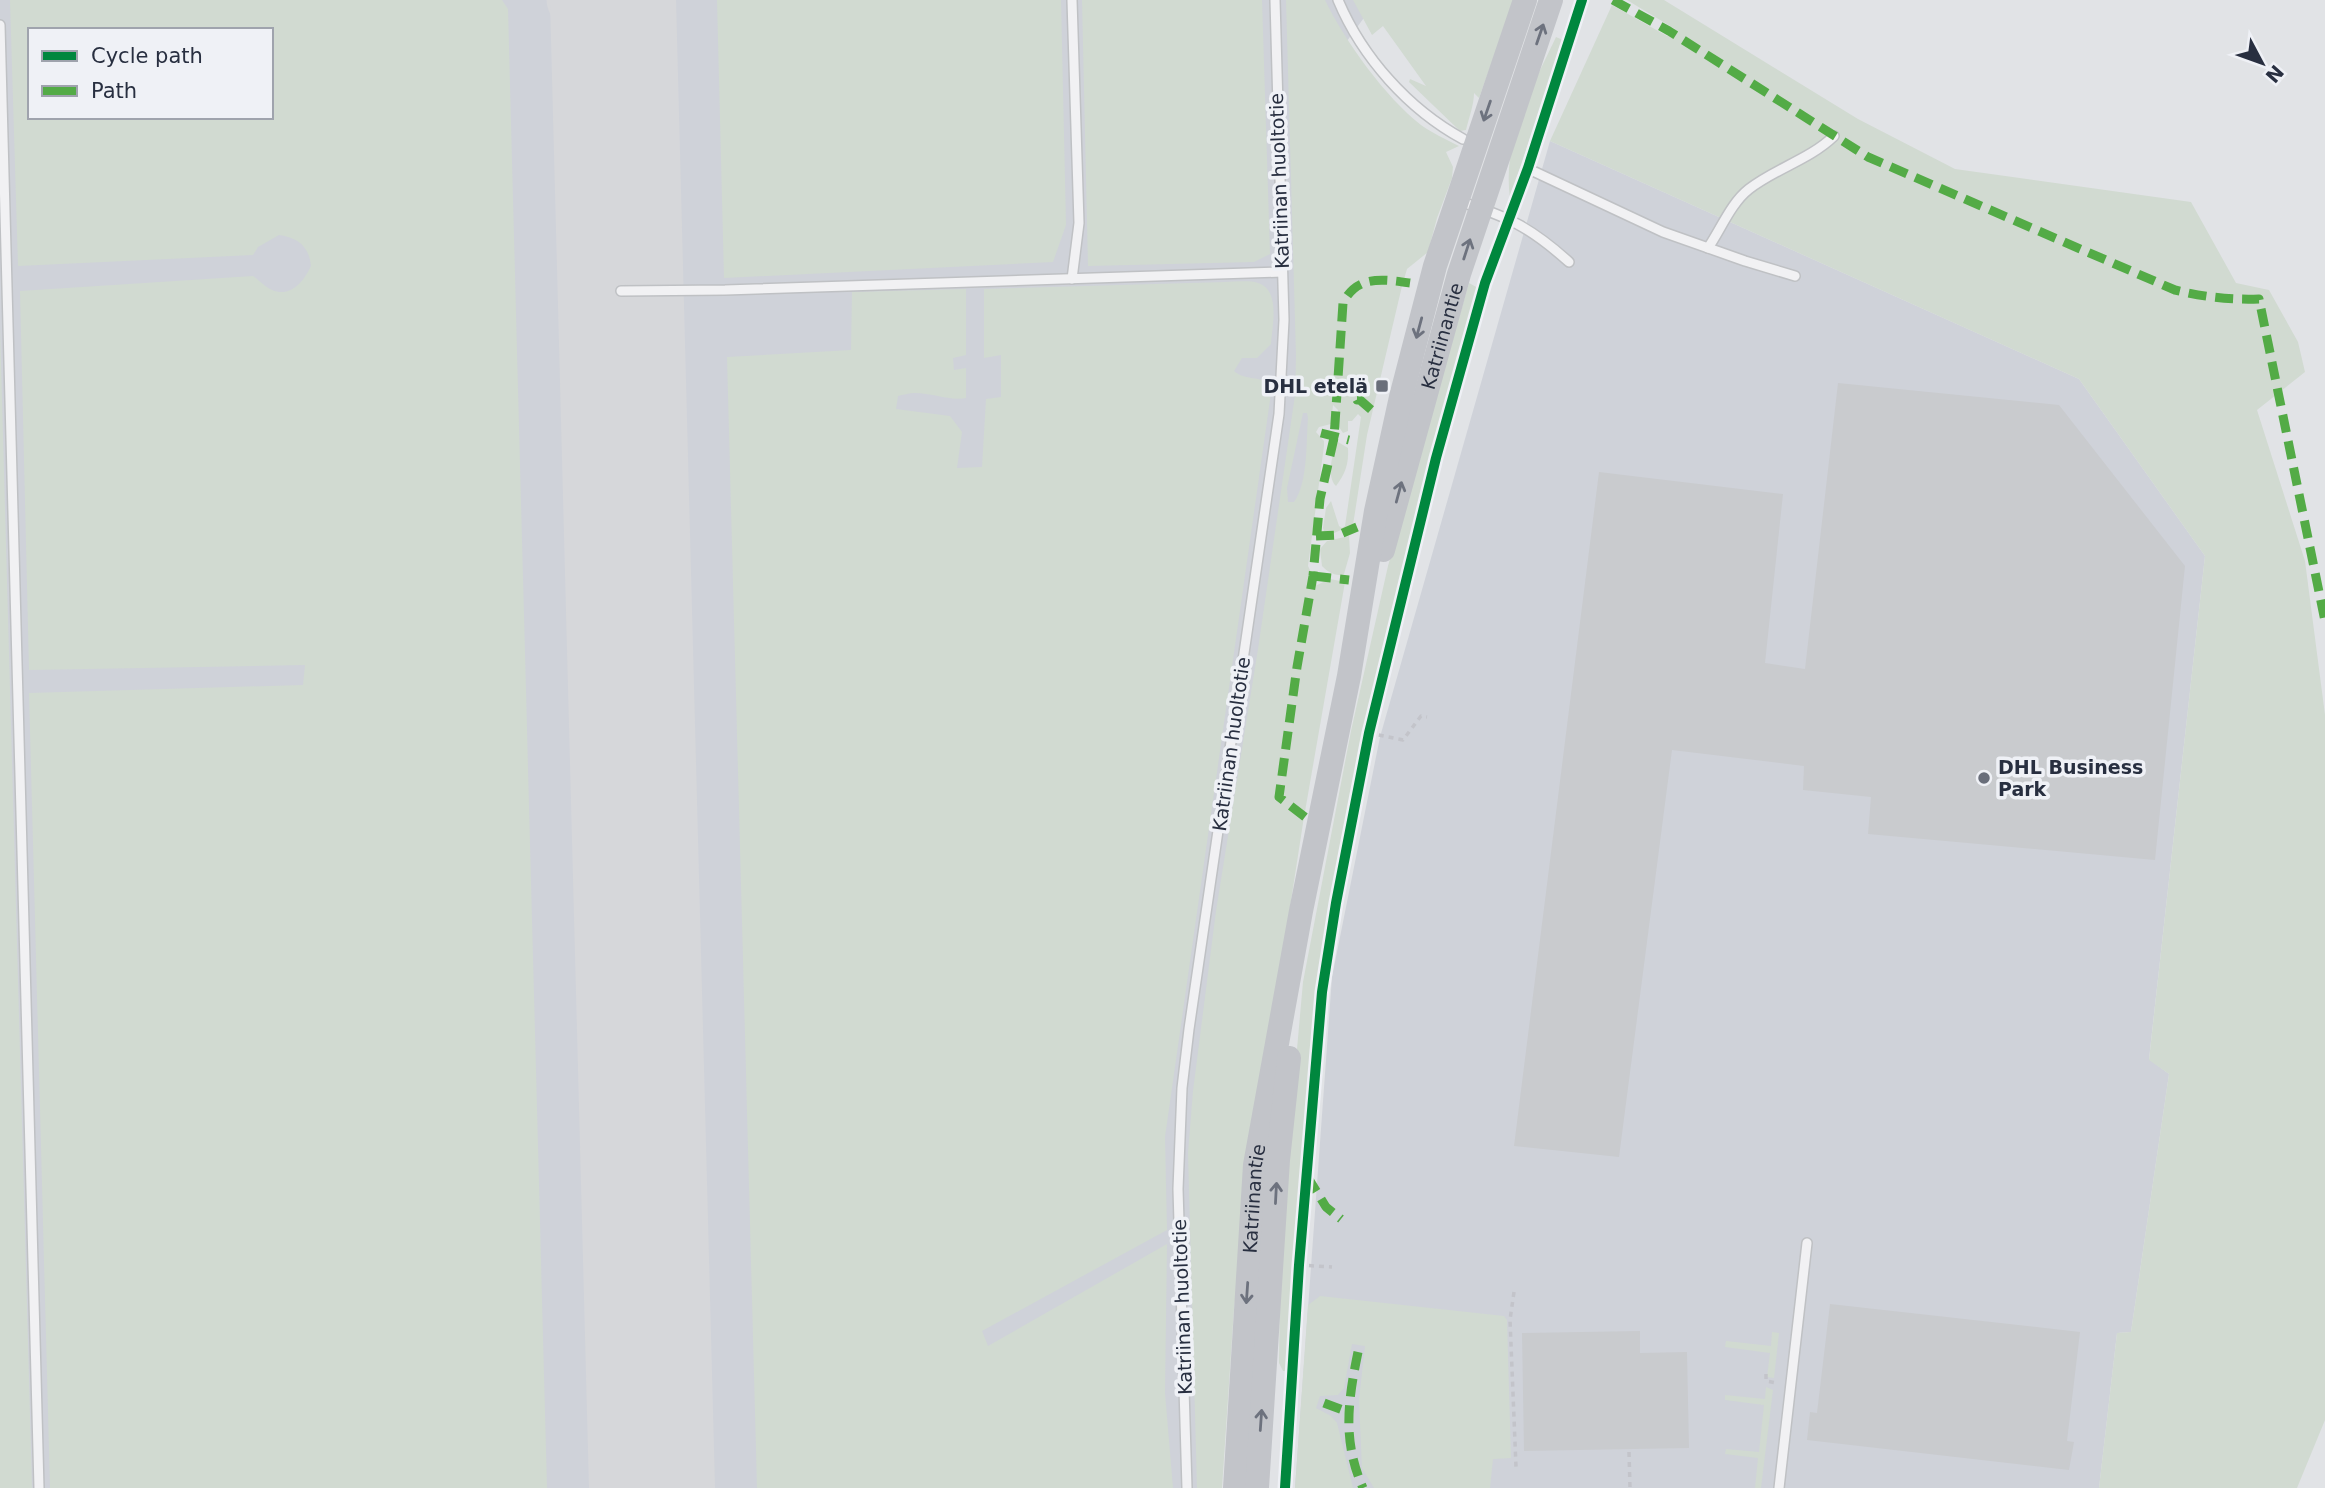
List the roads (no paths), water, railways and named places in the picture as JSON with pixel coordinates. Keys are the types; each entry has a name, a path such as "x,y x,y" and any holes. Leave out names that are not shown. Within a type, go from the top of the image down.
{"main road":[{"name":"Katriinantie","path":"1235,1488 1255,1165 1300,911 1349,676 1376,511 1435,266 1525,0"},
{"name":"Katriinantie","path":"1349,676 1459,274 1551,0"},
{"name":"Katriinantie","path":"1257,1488 1278,1160 1300,911"}],"lane":[{"path":"1072,0 1079,223 1072,279"},
{"name":"Katriinan huoltotie","path":"1187,1488 1178,1189 1182,1088 1279,414 1283,366 1275,0"},
{"path":"1338,0 1349,26 1384,73 1429,118 1463,139"},
{"path":"0,25 39,1488"},
{"path":"1708,248 1747,190 1809,156 1834,136"},
{"path":"1535,172 1662,232 1796,276"},
{"path":"1456,200 1508,218 1541,237 1569,262"},
{"path":"621,290 726,290 1282,272"},
{"path":"1779,1488 1807,1243"}],"place":[{"name":"DHL etelä","path":"1382,386"},
{"name":"DHL Business Park","path":"1984,778"}]}
